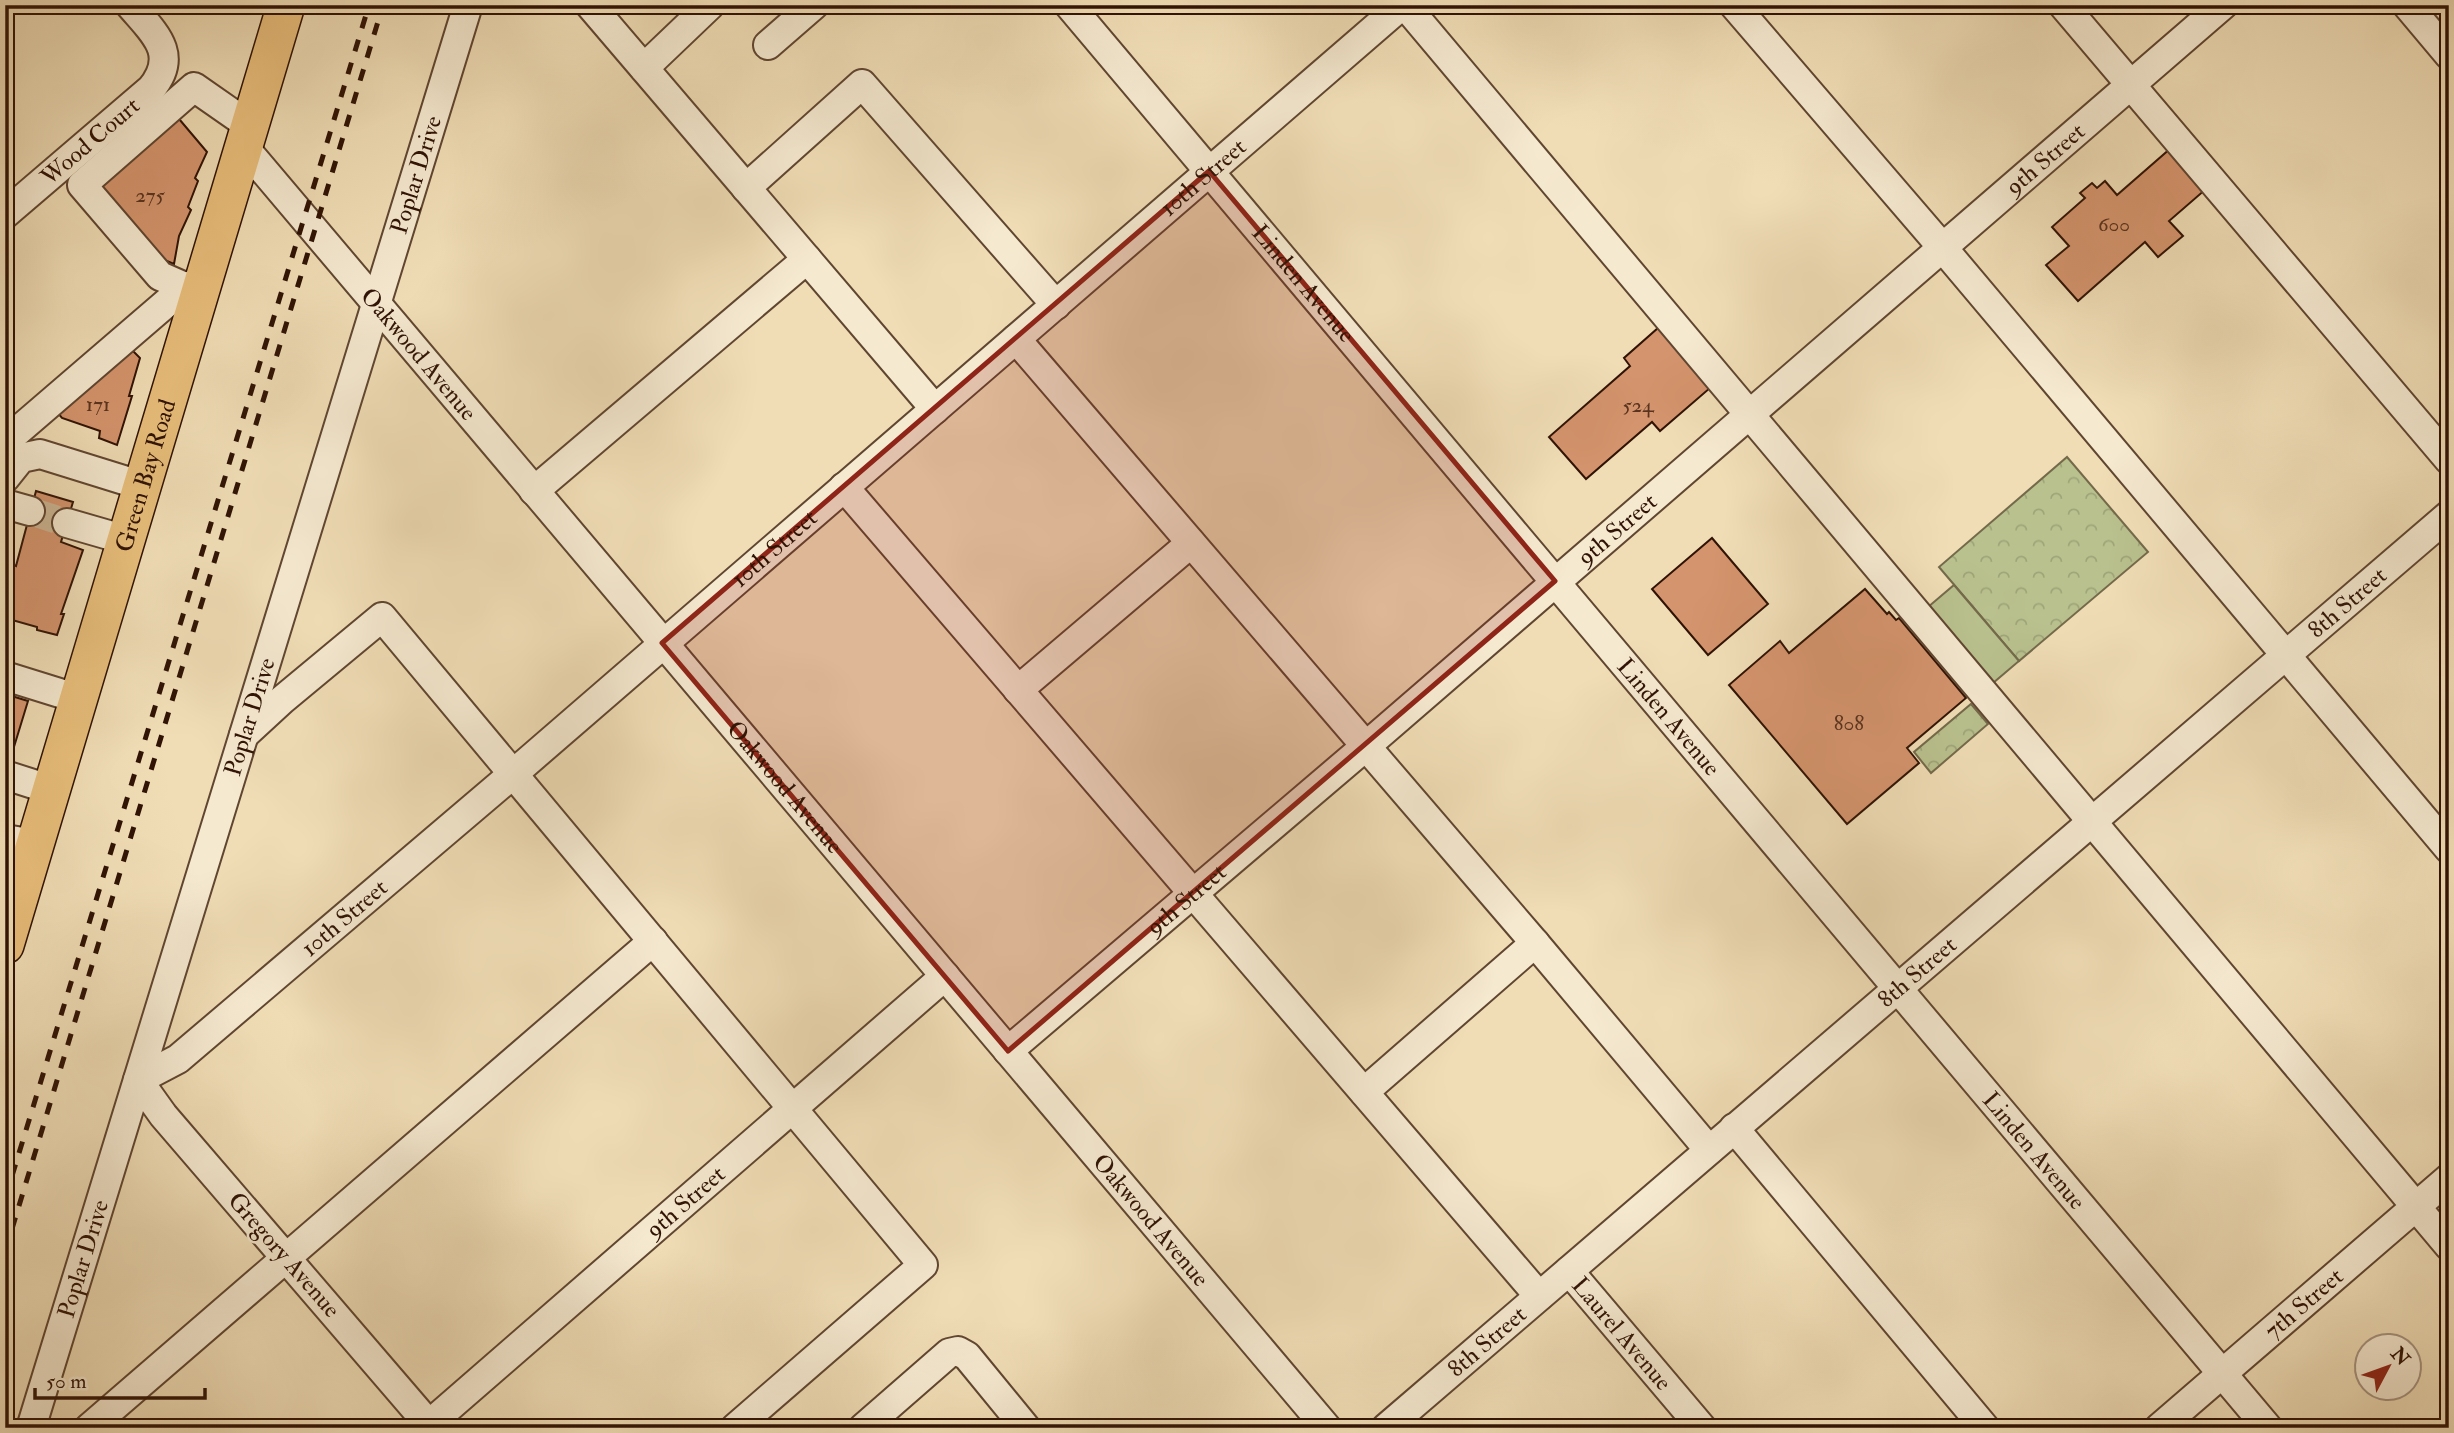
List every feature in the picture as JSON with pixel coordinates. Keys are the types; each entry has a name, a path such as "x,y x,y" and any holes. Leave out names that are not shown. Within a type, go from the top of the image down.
{"main road":[{"name":"Green Bay Road","path":"6,937 20,841 51,790 143,486 194,285 247,137 286,5"}],"street":[{"name":"Wood Court","path":"5,214 152,89 162,77 165,63 162,48 152,31 130,5"},
{"name":"Poplar Drive","path":"31,1428 468,5"},
{"path":"590,5 935,409"},
{"path":"644,68 710,5"},
{"path":"768,45 814,5"},
{"name":"Linden Avenue","path":"1069,5 2268,1428"},
{"path":"1404,5 2449,1246"},
{"name":"10th Street","path":"138,1080 178,1059 513,774 1404,5"},
{"path":"1734,5 1942,247 2449,849"},
{"path":"2063,5 2449,460"},
{"name":"9th Street","path":"1008,1051 1365,747 2223,5"},
{"path":"2407,5 2449,55"},
{"path":"746,188 862,84 1056,305"},
{"name":"Oakwood Avenue","path":"194,285 160,276 82,185 194,87 247,137 376,303 1327,1428"},
{"path":"534,491 807,260"},
{"path":"5,442 194,285"},
{"path":"1016,339 1535,943 1709,1150"},
{"path":"5,478 21,458 40,454 143,486"},
{"path":"844,487 1539,1296"},
{"name":"8th Street","path":"1386,1428 2449,515"},
{"path":"67,523 126,540"},
{"path":"1018,690 1191,543"},
{"path":"244,735 382,617 923,1265 735,1428"},
{"path":"5,676 79,699"},
{"path":"5,775 51,790"},
{"path":"89,1428 653,941"},
{"path":"1364,1092 1535,943"},
{"name":"9th Street","path":"429,1427 945,976"},
{"name":"Gregory Avenue","path":"138,1080 163,1115 429,1427"},
{"path":"1734,1128 1985,1428"},
{"name":"7th Street","path":"2159,1428 2449,1178"},
{"name":"Laurel Avenue","path":"1569,1271 1702,1428"},
{"path":"863,1428 949,1353 958,1351 967,1356 1026,1428"}],"highlighted area":[{"path":"1209,171 1555,581 1008,1051 662,643"}],"green space":[{"path":"2067,457 2148,552 2019,661 1939,567"},
{"path":"1954,585 2019,661 1993,683 1928,607"},
{"path":"1971,704 1988,724 1931,773 1914,752"}],"building":[{"path":"174,113 207,152 195,178 198,181 188,207 191,210 179,236 174,264 162,259 96,183"},
{"path":"2171,148 2206,189 2169,221 2183,236 2158,257 2145,242 2078,301 2046,265 2069,246 2052,227 2085,198 2080,193 2092,183 2097,188 2105,181 2117,195"},
{"path":"1658,328 1710,388 1660,431 1652,422 1586,479 1549,437 1630,366 1624,358"},
{"path":"131,349 140,358 117,445 99,438 100,431 62,418 57,412"},
{"path":"36,491 73,502 61,542 83,550 61,614 64,614 57,635 5,618 6,587 12,564 16,566"},
{"path":"1712,538 1768,604 1708,655 1652,589"},
{"path":"1865,589 1887,614 1889,612 1896,620 1899,618 1966,698 1907,748 1919,763 1847,824 1729,685 1780,641 1789,653"},
{"path":"5,694 28,701 10,760 5,758"}],"tunnel":[{"path":"30,511 67,523"}],"railway":[{"path":"5,1199 369,5"},
{"path":"5,1252 383,5"}]}
